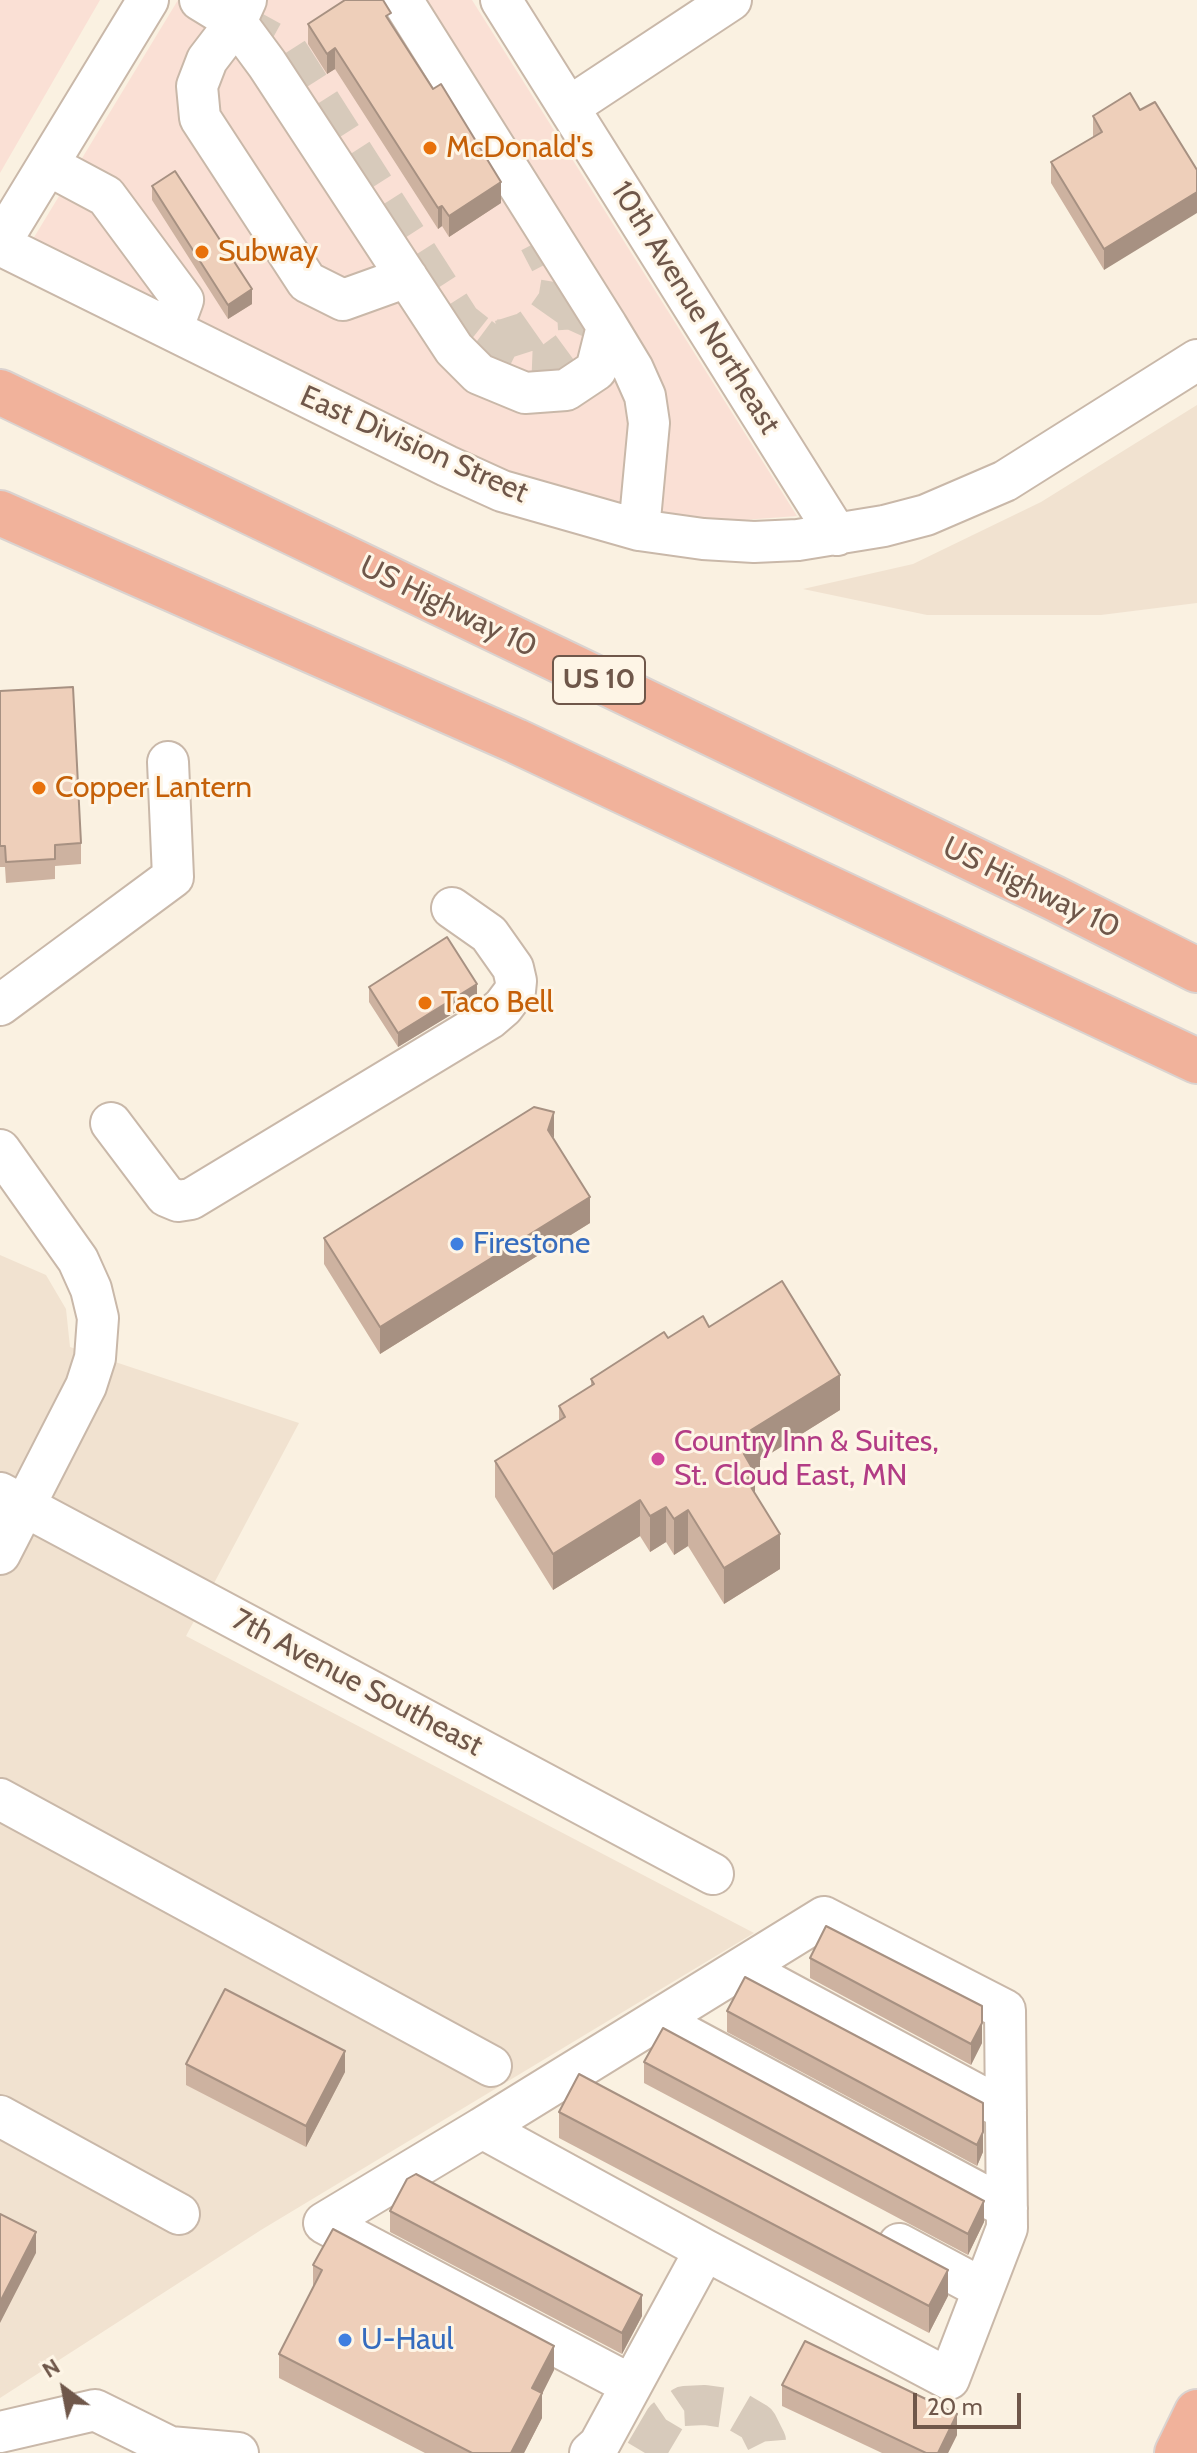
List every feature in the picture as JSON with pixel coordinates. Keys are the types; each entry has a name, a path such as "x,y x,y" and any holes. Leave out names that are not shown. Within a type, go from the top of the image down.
{"highway":[{"name":"US Highway 10","path":"0,392 1054,898 1197,970"},
{"path":"0,513 516,741 1197,1061"},
{"path":"1177,2453 1197,2412"}],"street":[{"path":"0,244 148,0"},
{"path":"200,0 241,11 267,64 454,349 479,374 525,393 566,390 596,370 607,326"},
{"path":"402,0 626,356 645,396 649,423 639,530"},
{"name":"10th Avenue Northeast","path":"501,0 837,535"},
{"path":"569,107 731,0"},
{"path":"241,11 207,60 197,86 200,118 307,282 343,300 407,277"},
{"path":"48,165 106,196 183,300 172,330"},
{"name":"East Division Street","path":"0,244 502,491 639,530 703,539 754,542 798,540 837,535 926,515 1005,481 1197,360"},
{"path":"0,1005 173,877 168,762"},
{"path":"111,1123 166,1196 178,1201 191,1199 489,1019 515,991 513,968 489,934 452,908"},
{"path":"0,1150 78,1260 91,1289 98,1318 95,1358 86,1386 12,1499 0,1554"},
{"name":"7th Avenue Southeast","path":"12,1499 713,1874"},
{"path":"0,1799 491,2066"},
{"path":"482,2128 949,2379 1007,2228 1005,2010 824,1917 324,2223 631,2385"},
{"path":"742,1968 1006,2110"},
{"path":"657,2020 1007,2208"},
{"path":"574,2072 616,2094"},
{"path":"0,2116 179,2214"},
{"path":"870,2229 983,2289"},
{"path":"590,2453 599,2445 705,2250"},
{"path":"0,2432 95,2410 176,2450 238,2453"}],"shaded area":[{"path":"0,0 100,0 0,173"},
{"path":"178,0 472,0 797,516 730,521 593,505 525,484 33,239"},
{"path":"1197,405 1197,603 1101,615 927,615 803,589 913,564 1041,502"},
{"path":"0,1255 46,1275 66,1309 70,1347 299,1423 186,1636 754,1933 261,2230 0,2398"}],"building":[{"name":"McDonald's","path":"345,0 383,0 391,13 386,16 433,89 441,84 501,182 449,216 442,206 438,208 335,48 327,54 308,24"},
{"path":"1130,93 1140,110 1155,102 1197,170 1197,192 1104,249 1051,162 1102,132 1093,116"},
{"name":"Subway","path":"175,171 252,289 228,305 152,186"},
{"name":"Copper Lantern","path":"73,687 81,843 55,845 55,859 6,862 5,846 0,846 0,691"},
{"name":"Taco Bell","path":"447,937 477,984 398,1033 369,987"},
{"name":"Firestone","path":"534,1107 554,1112 548,1130 590,1197 380,1327 324,1238"},
{"name":"Country Inn & Suites, St. Cloud East, MN","path":"782,1281 840,1375 751,1430 760,1444 744,1454 755,1473 746,1479 780,1534 724,1568 688,1510 674,1519 666,1507 650,1516 640,1500 553,1554 495,1461 565,1417 559,1406 594,1384 591,1379 664,1332 668,1338 703,1316 709,1327"},
{"path":"826,1926 982,2006 982,2023 971,2044 810,1958"},
{"path":"745,1977 983,2103 983,2132 977,2145 727,2011"},
{"path":"225,1989 345,2051 306,2126 186,2064"},
{"path":"663,2028 984,2201 968,2234 644,2062"},
{"path":"579,2074 948,2270 929,2306 559,2112"},
{"path":"416,2174 642,2295 622,2333 390,2211 407,2179"},
{"path":"0,2214 36,2232 0,2302"},
{"path":"333,2229 554,2346 532,2388 542,2393 511,2453 472,2453 279,2354 322,2270 313,2265"},
{"path":"805,2341 957,2414 938,2453 926,2453 782,2385"}],"tunnel":[{"path":"236,22 287,50 461,322 480,337 501,340 526,332 546,318 558,301 561,283 539,241"},
{"path":"480,337 523,364 549,365 568,351 578,329 577,312 561,283"},
{"path":"645,2453 665,2419 684,2406 705,2405 733,2409 757,2423 766,2441 767,2453"}],"place":[{"name":"McDonald's","path":"430,148"},
{"name":"Subway","path":"202,252"},
{"name":"Copper Lantern","path":"39,788"},
{"name":"Taco Bell","path":"425,1003"},
{"name":"Firestone","path":"457,1244"},
{"name":"Country Inn & Suites, St. Cloud East, MN","path":"658,1459"},
{"name":"U-Haul","path":"345,2340"}]}
